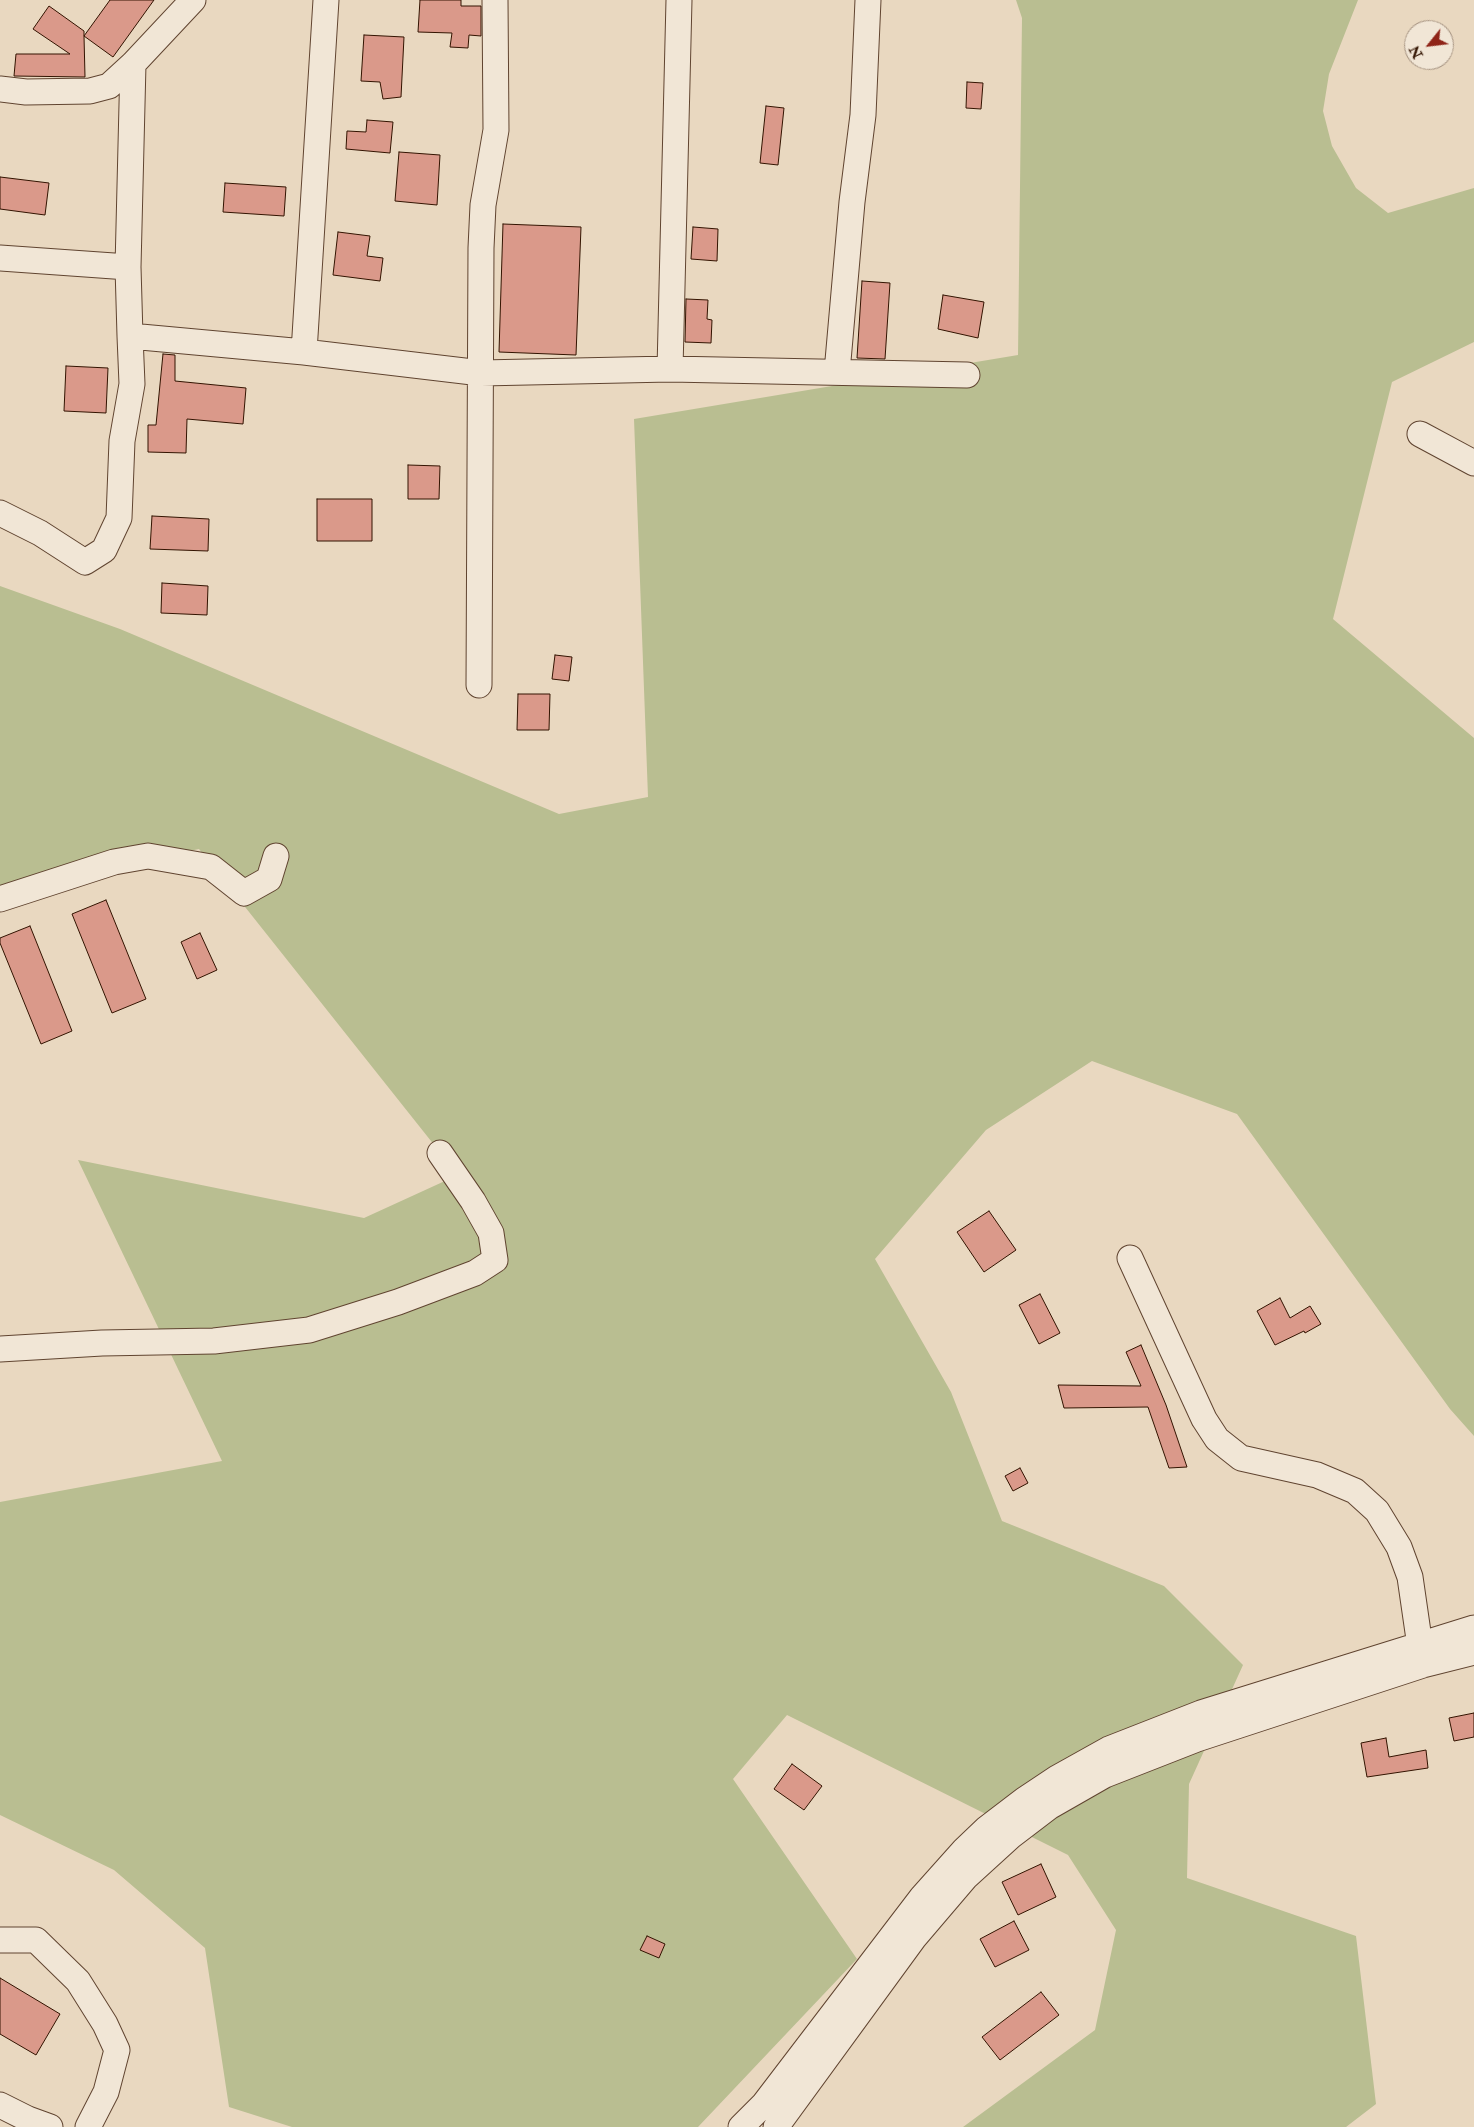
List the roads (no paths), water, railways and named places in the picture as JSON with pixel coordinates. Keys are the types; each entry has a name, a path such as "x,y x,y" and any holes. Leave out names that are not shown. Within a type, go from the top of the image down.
{"street":[{"path":"0,89 26,92 90,91 108,86 133,64 194,0"},
{"path":"304,352 326,0"},
{"path":"479,685 483,205 496,130 496,0"},
{"path":"670,369 680,0"},
{"path":"837,372 852,202 863,115 868,0"},
{"path":"0,513 40,533 85,562 104,550 119,518 122,441 132,384 128,268 133,64"},
{"path":"0,258 128,268"},
{"path":"130,336 304,352 481,373 670,369 968,375"},
{"path":"1420,434 1474,463"},
{"path":"0,899 114,862 148,856 211,867 244,893 269,879 276,856"},
{"path":"0,1349 102,1343 214,1341 309,1330 398,1302 475,1273 495,1260 491,1233 473,1201 440,1153"},
{"path":"1130,1258 1204,1419 1217,1439 1241,1458 1317,1475 1355,1491 1377,1511 1399,1546 1410,1577 1421,1655"},
{"path":"741,2127 780,2119 914,1938 966,1876 1011,1836 1049,1807 1106,1775 1421,1655 1474,1628"},
{"path":"1421,1655 1474,1652"},
{"path":"0,1940 36,1940 78,1981 105,2024 117,2050 106,2092 88,2127"},
{"path":"0,2105 28,2119 50,2127"}]}
